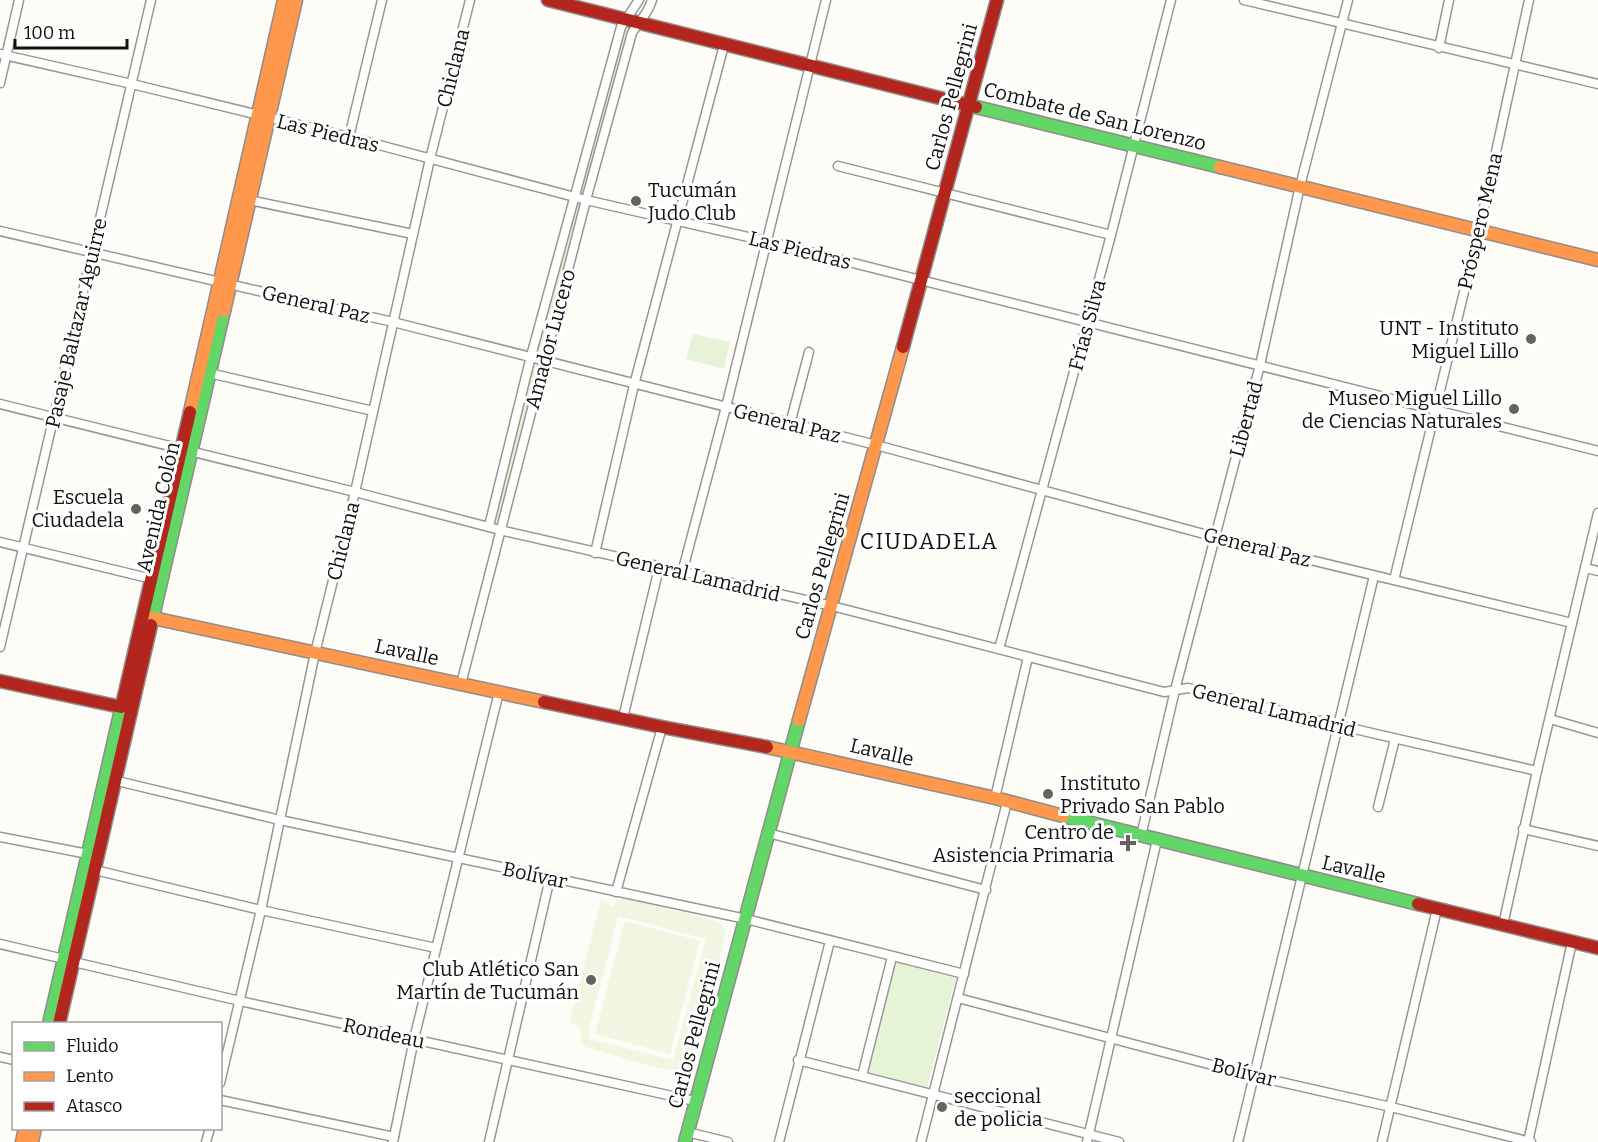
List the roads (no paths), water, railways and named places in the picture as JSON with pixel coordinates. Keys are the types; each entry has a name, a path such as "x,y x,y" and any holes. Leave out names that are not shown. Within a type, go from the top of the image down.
{"street":[{"path":"0,83 3,55 19,0"},
{"name":"Pasaje Baltazar Aguirre","path":"0,646 151,0"},
{"name":"Avenida Colón","path":"49,1022 95,870 110,779 152,579 209,373 224,283 249,200 284,0"},
{"name":"Avenida Colón","path":"126,708 153,618 186,450 224,283 263,117 296,0"},
{"path":"349,137 382,0"},
{"name":"Chiclana","path":"222,1075 261,910 315,652 356,492 430,159 470,0"},
{"name":"Combate de San Lorenzo","path":"548,0 1598,260"},
{"name":"Amador Lucero","path":"489,526 531,356 624,20 634,10 639,0"},
{"name":"Amador Lucero","path":"461,684 586,200 633,33 638,23 647,15 652,0"},
{"path":"682,573 726,407 826,0"},
{"name":"Carlos Pellegrini","path":"686,1137 946,193 996,0"},
{"name":"Frías Silva","path":"999,649 1088,322 1171,0"},
{"path":"1244,0 1438,48 1598,84"},
{"name":"Libertad","path":"1141,837 1176,690 1260,365 1300,186 1348,0"},
{"path":"1438,48 1449,0"},
{"name":"Próspero Mena","path":"1394,580 1479,230 1529,0"},
{"path":"595,553 634,385 724,45"},
{"name":"Las Piedras","path":"3,55 349,137 586,200 766,241 1598,451"},
{"path":"838,166 1111,235"},
{"path":"249,200 413,234"},
{"name":"General Paz","path":"0,231 531,356 634,385 876,445 1215,537 1572,623"},
{"path":"790,424 809,352"},
{"path":"209,373 373,411"},
{"name":"General Lamadrid","path":"0,404 595,553 831,606 1164,692 1188,688 1536,771"},
{"path":"1503,925 1536,771 1598,513"},
{"path":"0,542 152,579"},
{"path":"623,718 659,568"},
{"path":"1585,568 1598,571"},
{"path":"1238,1142 1374,576"},
{"name":"Lavalle","path":"153,618 662,727 791,750 1598,948"},
{"path":"921,1142 986,890 1028,657"},
{"path":"0,681 126,708"},
{"path":"222,1100 393,1139 414,1039 460,859 499,692"},
{"path":"1550,719 1598,733"},
{"path":"616,892 662,727"},
{"path":"1378,807 1395,738"},
{"name":"Avenida Colón","path":"59,1022 88,854 110,779"},
{"name":"Bolívar","path":"110,779 280,820 746,919 964,974"},
{"path":"1524,829 1598,846"},
{"path":"768,833 986,890"},
{"path":"0,837 88,854"},
{"path":"1087,1138 1157,840"},
{"path":"95,870 261,910 436,948"},
{"path":"489,1142 550,878"},
{"path":"1382,1142 1437,909"},
{"path":"779,1142 798,1060 830,942"},
{"path":"1529,1142 1572,942"},
{"name":"Rondeau","path":"0,944 240,1001 695,1101"},
{"path":"862,1076 892,957"},
{"name":"Bolívar","path":"958,998 1254,1076 1391,1107 1529,1142"},
{"path":"798,1060 933,1094 1087,1138 1119,1142"},
{"path":"686,1137 728,1142"}],"place":[{"name":"Tucumán Judo Club","path":"636,201"},
{"name":"UNT - Instituto Miguel Lillo","path":"1531,339"},
{"name":"Museo Miguel Lillo de Ciencias Naturales","path":"1514,409"},
{"name":"Escuela Ciudadela","path":"136,509"},
{"name":"Instituto Privado San Pablo","path":"1048,794"},
{"name":"Centro de Asistencia Primaria","path":"1128,843"},
{"name":"Club Atlético San Martín de Tucumán","path":"591,980"},
{"name":"seccional de policia","path":"942,1107"}],"district":[{"name":"CIUDADELA","path":"929,541"}]}
